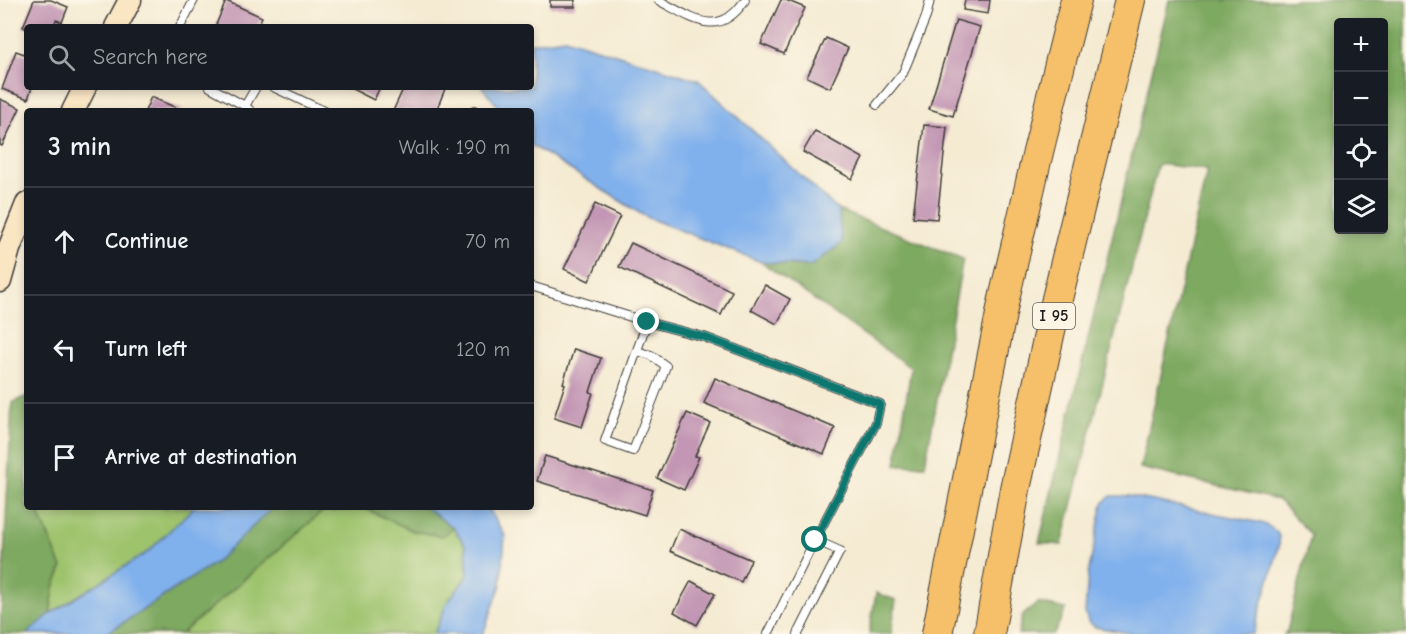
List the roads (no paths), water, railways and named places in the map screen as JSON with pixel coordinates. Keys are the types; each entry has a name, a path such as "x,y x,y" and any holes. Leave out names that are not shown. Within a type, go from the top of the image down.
{"highway":[{"path":"937,634 1004,299 1076,0"},
{"name":"I 95","path":"989,634 1015,489 1060,288 1130,0"}],"street":[{"path":"118,24 130,0"},
{"path":"74,108 84,90"},
{"path":"0,281 9,249 24,212"}],"lane":[{"path":"182,24 194,0"},
{"path":"658,0 699,22 713,23 727,19 739,10 745,0"},
{"path":"877,105 903,73 926,18 930,0"},
{"path":"215,90 248,108 255,90"},
{"path":"279,90 318,108"},
{"path":"534,287 704,337 880,404 876,423 768,634"},
{"path":"637,351 651,356 666,366 633,451 605,441 647,322"},
{"path":"798,634 840,551 815,540"}],"water":[{"path":"565,38 698,80 838,210 842,243 810,266 761,262 646,217 534,147 534,108 500,108 484,90 534,90 534,43"},
{"path":"1111,496 1129,496 1261,523 1276,531 1279,537 1279,547 1253,634 1134,634 1095,627 1088,621 1085,613 1088,574 1103,503"},
{"path":"191,510 270,510 216,562 106,634 27,634 50,614 148,552"},
{"path":"429,510 490,510 505,536 501,585 483,634 434,634 447,603 468,575 466,546 454,528"}]}
